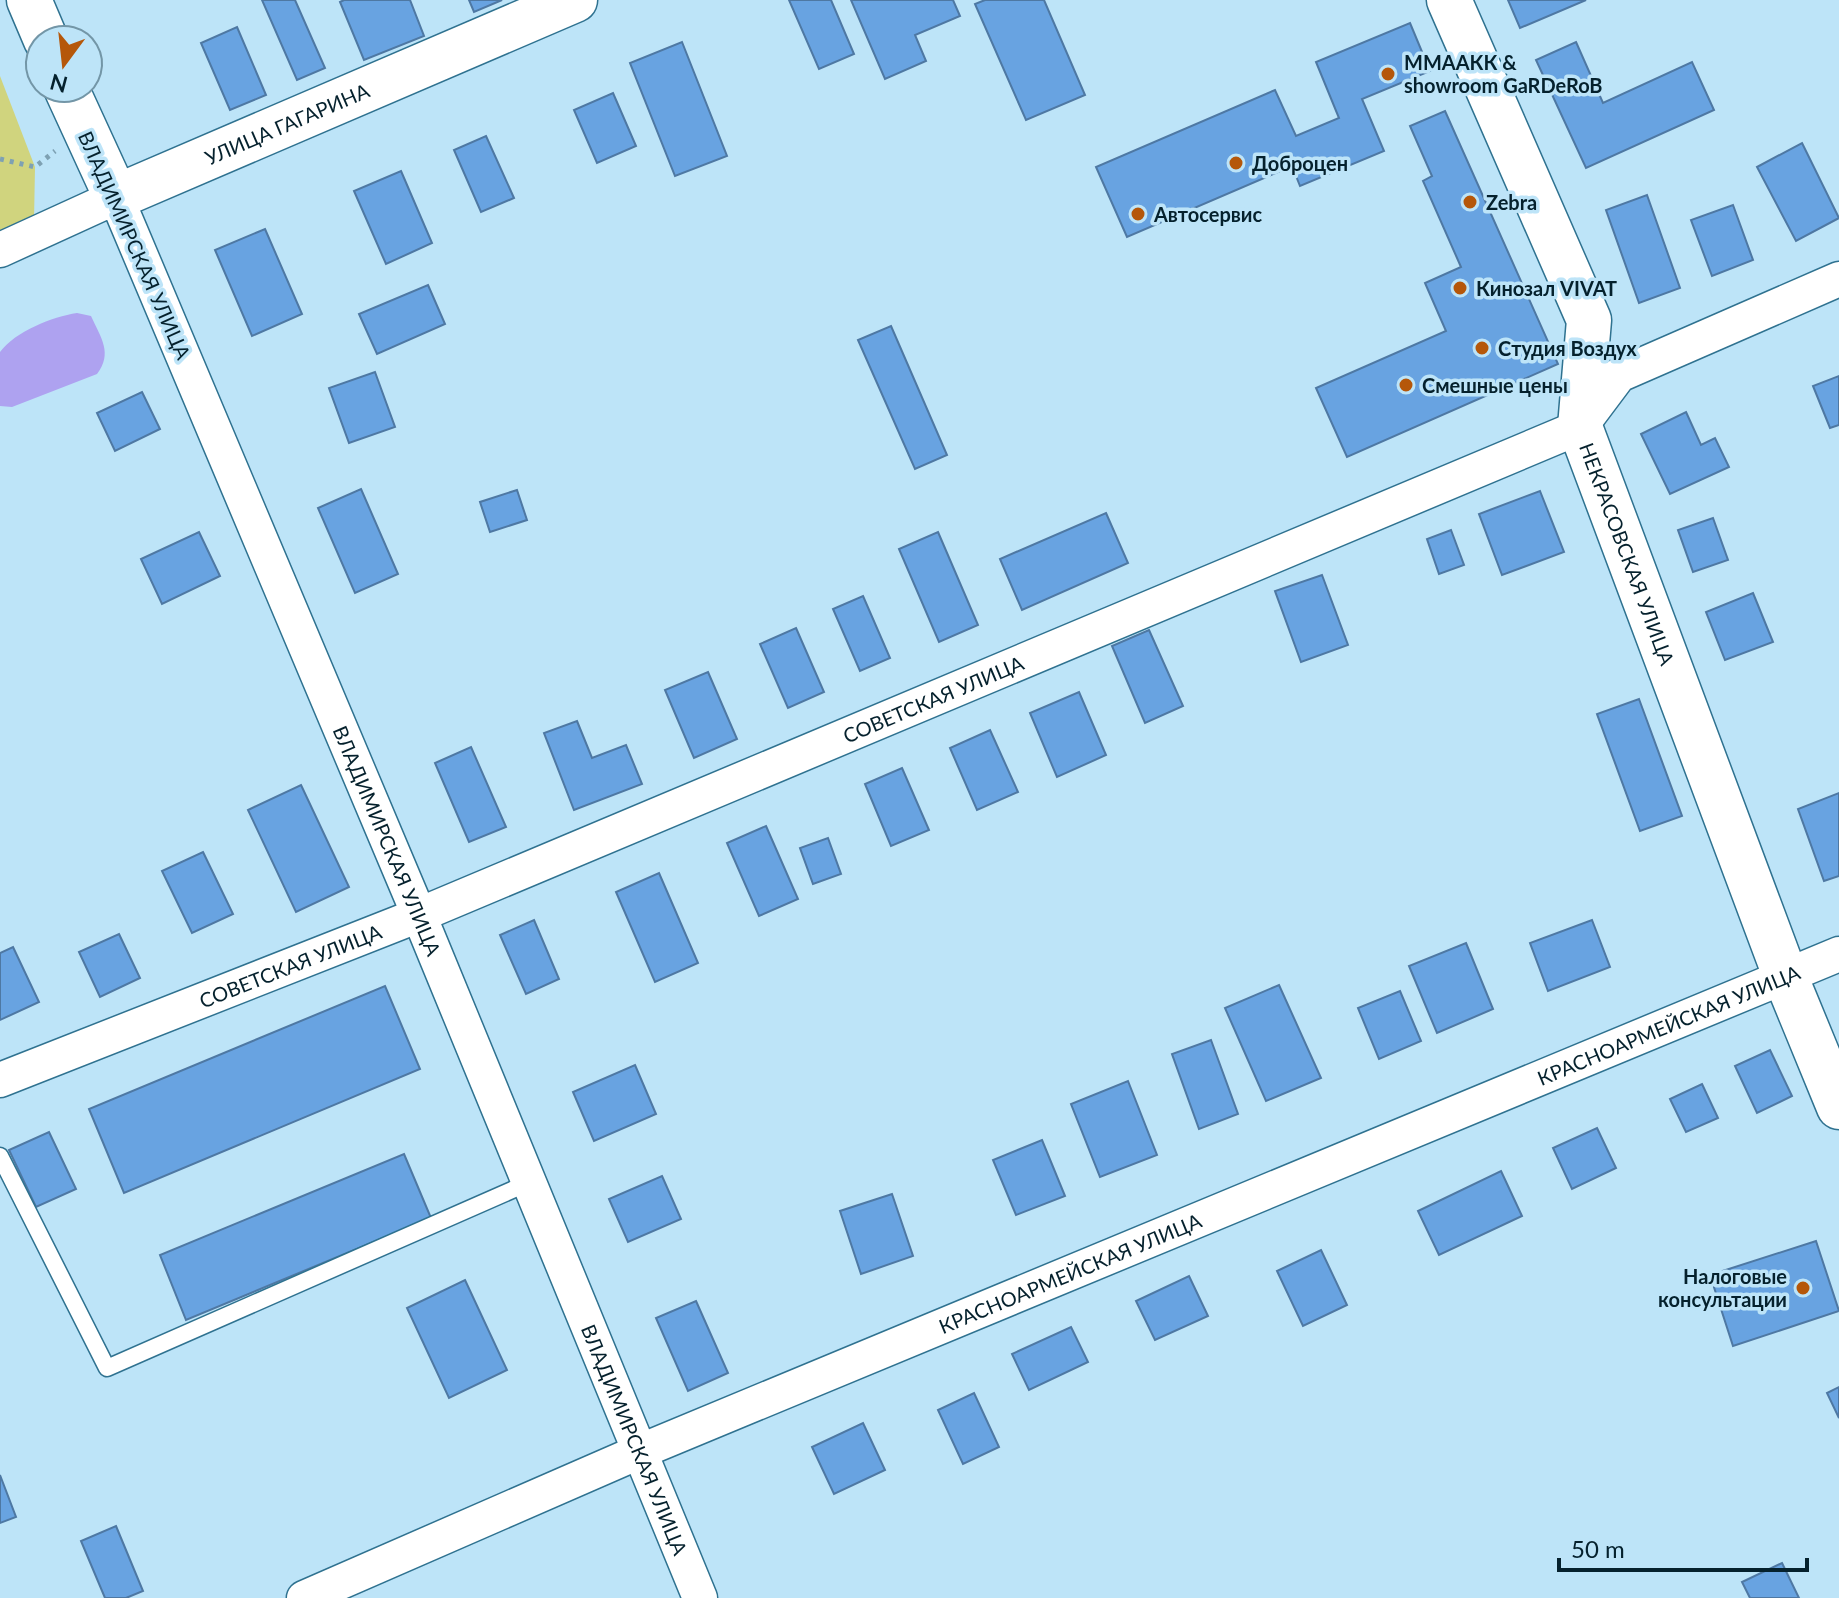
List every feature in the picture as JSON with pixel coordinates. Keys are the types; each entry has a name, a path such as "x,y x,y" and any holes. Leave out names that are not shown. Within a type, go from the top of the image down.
{"street":[{"path":"29,0 39,24"},
{"name":"УЛИЦА ГАГАРИНА","path":"0,250 575,0"},
{"name":"НЕКРАСОВСКАЯ УЛИЦА","path":"1449,0 1589,320 1580,427 1786,978 1839,1107"},
{"name":"ВЛАДИМИРСКАЯ УЛИЦА","path":"73,104 116,197 419,915 700,1598"},
{"path":"1580,427 1619,375 1839,279"},
{"name":"СОВЕТСКАЯ УЛИЦА","path":"0,1080 419,915 1580,427"},
{"name":"КРАСНОАРМЕЙСКАЯ УЛИЦА","path":"304,1598 641,1451 1839,954"}],"lane":[{"path":"0,1156 107,1368 528,1183"}],"path":[{"path":"0,159 35,167"}],"green space":[{"path":"0,76 35,167 34,221 0,237"}],"shaded area":[{"path":"77,313 91,316 102,338 105,352 97,374 12,407 0,406 0,352 35,326"}],"building":[{"path":"262,0 295,0 325,68 297,80"},
{"path":"410,0 424,36 364,60 340,2"},
{"path":"469,0 502,0 474,12"},
{"path":"789,0 831,0 854,54 819,69"},
{"path":"851,0 953,0 960,16 915,35 926,61 885,79"},
{"path":"985,0 1044,0 1085,95 1026,120 975,4"},
{"path":"1508,0 1586,0 1520,28"},
{"path":"1410,23 1430,71 1362,99 1384,151 1300,186 1292,166 1127,237 1096,167 1275,90 1296,136 1339,118 1316,62"},
{"path":"237,27 266,95 230,110 201,43"},
{"path":"682,42 727,156 675,176 630,63"},
{"path":"1576,42 1603,103 1692,62 1714,110 1586,168 1536,60"},
{"path":"613,93 636,146 597,163 574,110"},
{"path":"1445,111 1558,364 1347,457 1316,388 1446,331 1425,283 1461,267 1423,181 1432,176 1410,126"},
{"path":"486,136 514,198 481,212 454,150"},
{"path":"1802,143 1839,218 1796,241 1757,167"},
{"path":"401,171 432,243 386,264 354,191"},
{"path":"1647,195 1680,288 1639,303 1606,210"},
{"path":"1733,205 1753,260 1712,276 1691,220"},
{"path":"265,229 302,314 252,336 215,250"},
{"path":"428,285 445,324 377,354 359,314"},
{"path":"891,326 947,455 915,469 858,340"},
{"path":"375,372 395,427 349,443 329,388"},
{"path":"1839,376 1839,425 1830,428 1813,386"},
{"path":"142,392 160,429 115,451 97,413"},
{"path":"1686,412 1701,445 1715,438 1729,467 1670,494 1641,434"},
{"path":"361,489 398,574 355,593 318,508"},
{"path":"517,490 527,520 490,532 480,502"},
{"path":"1540,491 1564,552 1502,575 1479,514"},
{"path":"1106,513 1128,563 1022,610 1000,559"},
{"path":"1713,518 1728,560 1693,572 1678,530"},
{"path":"1451,530 1464,565 1439,574 1427,539"},
{"path":"199,532 220,576 162,604 141,559"},
{"path":"938,532 978,625 939,642 899,549"},
{"path":"1322,575 1348,645 1301,662 1275,591"},
{"path":"1753,593 1773,642 1725,660 1706,612"},
{"path":"863,596 890,658 860,671 833,609"},
{"path":"796,628 824,692 788,708 760,644"},
{"path":"1149,630 1183,706 1145,723 1112,646"},
{"path":"708,672 737,739 694,758 665,690"},
{"path":"1079,692 1106,755 1057,777 1030,713"},
{"path":"1639,699 1682,816 1640,831 1597,714"},
{"path":"577,721 592,758 626,745 642,784 574,810 544,733"},
{"path":"990,730 1018,792 977,810 950,748"},
{"path":"471,747 506,827 469,842 435,763"},
{"path":"902,768 929,830 891,846 865,784"},
{"path":"301,785 349,887 296,912 248,810"},
{"path":"1839,793 1839,876 1824,881 1798,809"},
{"path":"766,826 798,899 759,916 727,843"},
{"path":"828,838 841,874 813,884 800,848"},
{"path":"203,852 233,914 192,933 162,871"},
{"path":"659,873 698,963 655,982 616,892"},
{"path":"534,920 559,979 526,994 500,935"},
{"path":"1592,920 1610,967 1548,991 1530,943"},
{"path":"119,934 140,978 100,997 79,952"},
{"path":"1466,943 1493,1009 1437,1033 1409,966"},
{"path":"13,947 39,1002 0,1020 0,953"},
{"path":"1279,985 1321,1078 1266,1101 1225,1008"},
{"path":"385,986 420,1069 124,1193 89,1109"},
{"path":"1400,991 1421,1041 1379,1059 1358,1008"},
{"path":"1211,1040 1238,1114 1199,1129 1172,1054"},
{"path":"1770,1050 1792,1096 1757,1113 1735,1066"},
{"path":"635,1065 656,1114 594,1141 573,1092"},
{"path":"1128,1081 1157,1155 1100,1177 1071,1104"},
{"path":"1702,1084 1718,1118 1686,1132 1670,1099"},
{"path":"1597,1128 1616,1168 1572,1189 1553,1148"},
{"path":"49,1132 76,1189 36,1207 9,1150"},
{"path":"1042,1140 1065,1196 1016,1215 993,1160"},
{"path":"404,1154 431,1218 186,1320 160,1255"},
{"path":"1501,1171 1522,1216 1439,1255 1418,1211"},
{"path":"662,1176 681,1219 628,1242 609,1199"},
{"path":"892,1194 913,1256 861,1274 840,1211"},
{"path":"1816,1241 1839,1311 1733,1346 1710,1275"},
{"path":"1321,1250 1347,1305 1303,1326 1277,1271"},
{"path":"1189,1276 1208,1316 1155,1340 1136,1301"},
{"path":"465,1280 507,1370 449,1398 407,1308"},
{"path":"696,1301 728,1373 688,1391 656,1318"},
{"path":"1071,1327 1088,1362 1029,1390 1012,1354"},
{"path":"1839,1387 1839,1418 1827,1393"},
{"path":"974,1393 999,1447 963,1464 938,1410"},
{"path":"863,1423 885,1470 834,1494 812,1447"},
{"path":"0,1475 16,1517 0,1523"},
{"path":"116,1526 143,1591 126,1598 105,1598 81,1541"},
{"path":"1782,1563 1799,1598 1750,1598 1742,1582"}],"place":[{"name":"MМААКК & showroom GaRDeRoB","path":"1388,74"},
{"name":"Доброцен","path":"1236,163"},
{"name":"Zebra","path":"1470,202"},
{"name":"Автосервис","path":"1138,214"},
{"name":"Кинозал VIVAT","path":"1460,288"},
{"name":"Cтудия Воздух","path":"1482,348"},
{"name":"Смешные цены","path":"1406,385"},
{"name":"Налоговые консультации","path":"1803,1288"}]}
